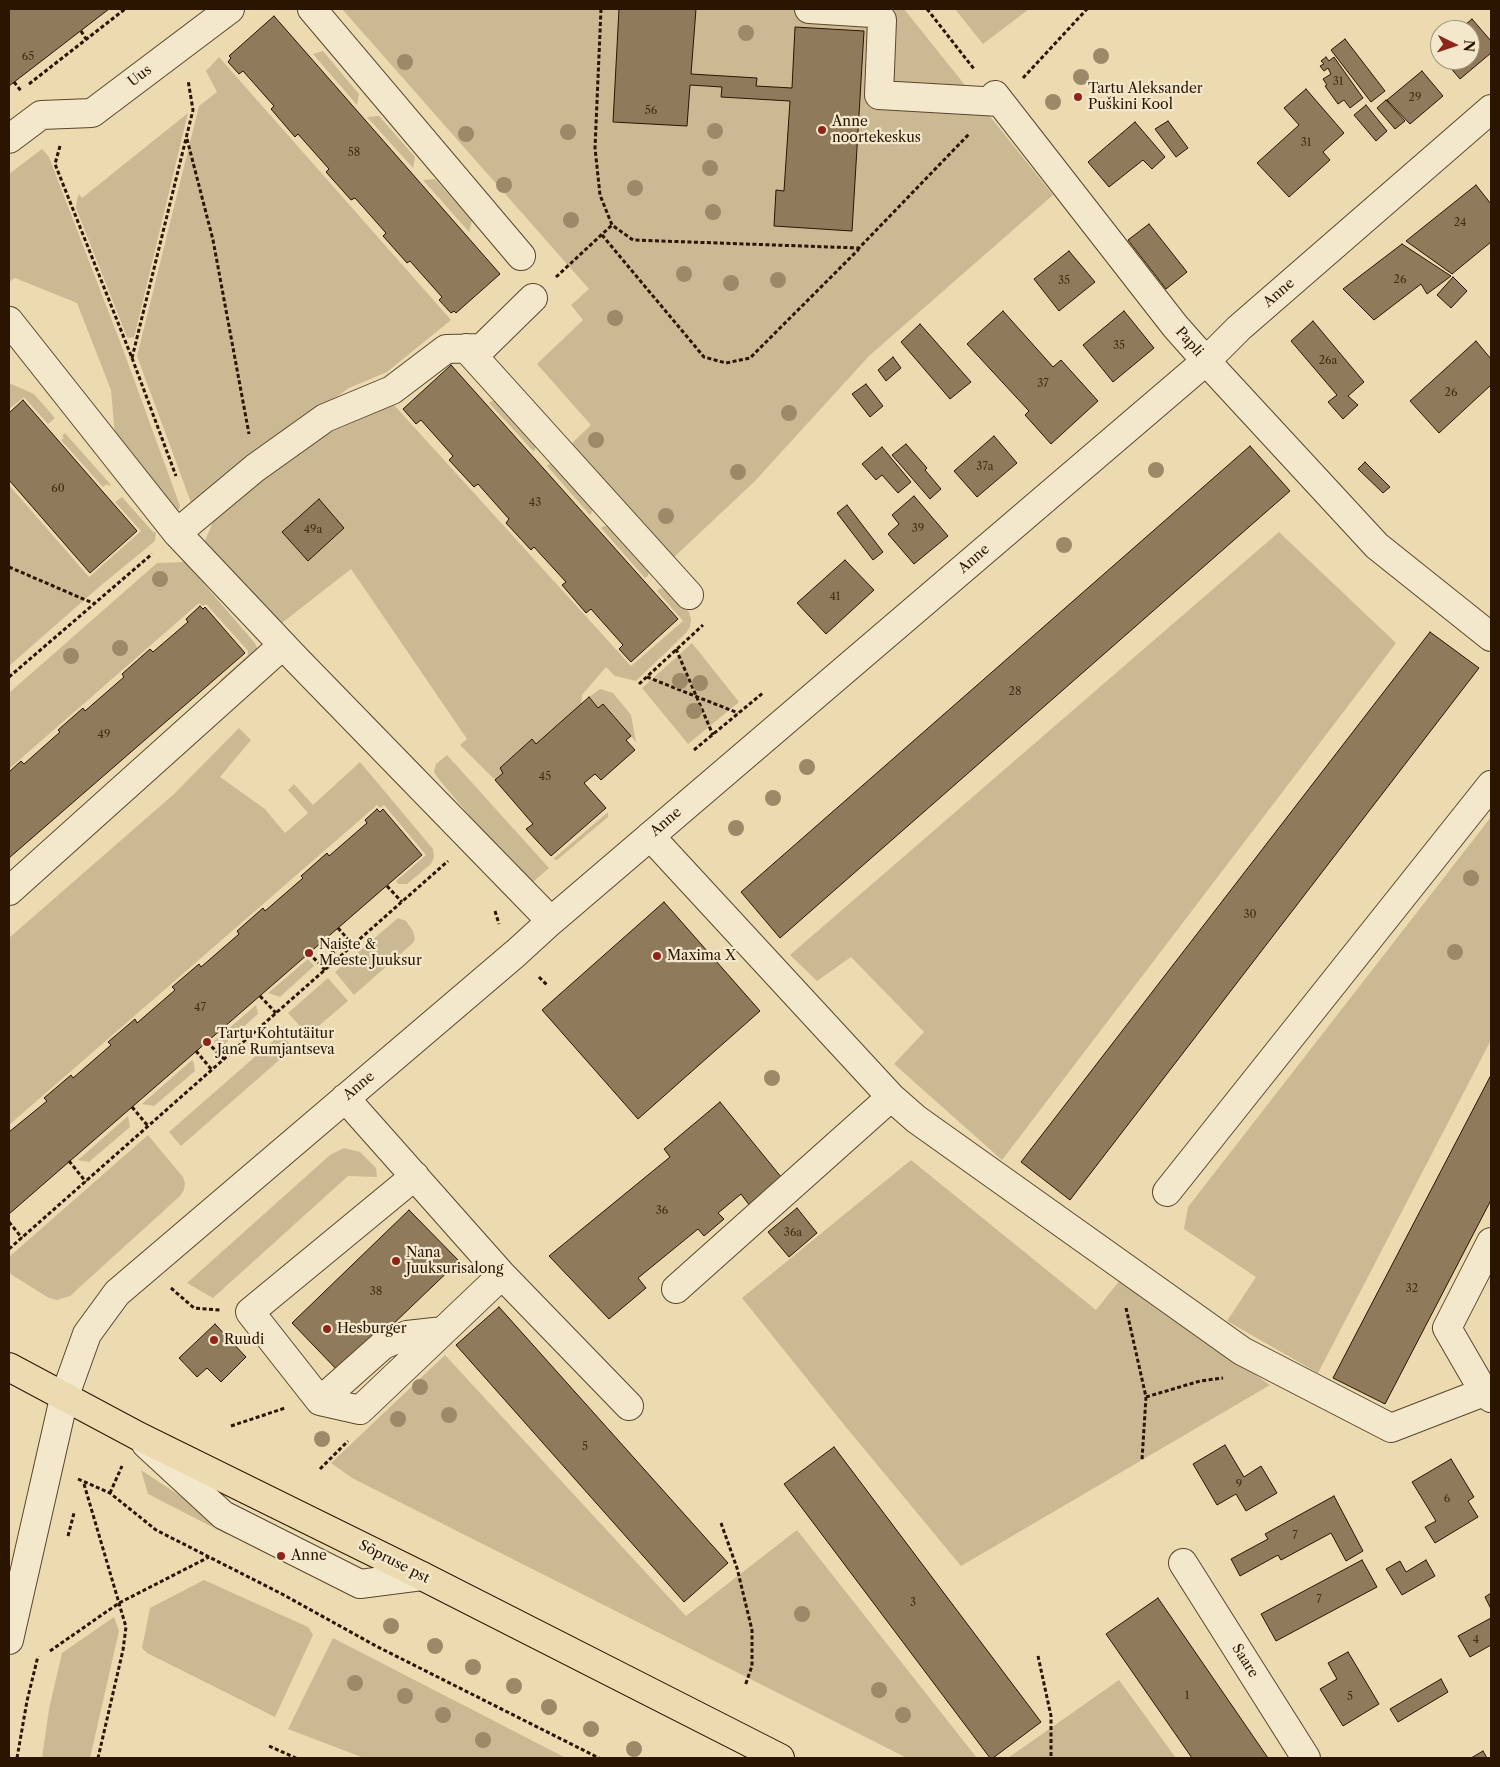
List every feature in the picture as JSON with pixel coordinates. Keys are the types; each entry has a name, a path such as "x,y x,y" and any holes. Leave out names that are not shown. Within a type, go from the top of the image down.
{"main road":[{"name":"Sõpruse pst","path":"9,1367 64,1398 132,1448 422,1576 780,1758"}],"street":[{"name":"Uus","path":"9,139 40,115 92,113 230,9"},
{"path":"312,9 521,256"},
{"path":"809,9 872,13 882,20 879,95 998,98"},
{"name":"Papli","path":"998,98 1175,326 1206,361 1377,546 1491,637"},
{"name":"Anne","path":"9,1640 64,1398 87,1334 117,1293 1206,361 1239,328 1491,109"},
{"path":"185,527 255,468 325,418 392,390 446,349 482,348 533,298"},
{"path":"9,321 283,645 551,921"},
{"path":"466,348 689,594"},
{"path":"9,891 283,645"},
{"path":"1167,1192 1491,785"},
{"path":"650,836 891,1097 916,1119 1242,1351 1391,1428 1488,1395 1447,1328 1491,1242"},
{"path":"676,1289 891,1097"},
{"path":"345,1098 502,1275 629,1406"},
{"path":"414,1176 250,1312 320,1401 360,1410 502,1275"},
{"name":"Saare","path":"1183,1563 1306,1758"}],"path":[{"path":"20,90 125,9"},
{"path":"601,9 595,148 600,195 612,225 633,240 859,248"},
{"path":"927,9 998,98"},
{"path":"602,235 704,357 726,363 750,358 859,248 998,98 1087,9"},
{"path":"81,31 86,39"},
{"path":"132,358 193,110 182,45"},
{"path":"187,139 213,240 255,468"},
{"path":"9,677 185,527 132,358 55,164"},
{"path":"533,298 612,225"},
{"path":"9,567 95,604"},
{"path":"639,684 707,621"},
{"path":"676,649 713,734"},
{"path":"647,677 738,713"},
{"path":"694,750 764,692"},
{"path":"9,1250 472,840"},
{"path":"387,886 402,902"},
{"path":"338,928 353,945"},
{"path":"323,941 338,958"},
{"path":"309,953 325,970"},
{"path":"260,996 276,1013"},
{"path":"207,1042 224,1059"},
{"path":"196,1051 212,1070"},
{"path":"132,1107 148,1126"},
{"path":"69,1162 86,1182"},
{"path":"9,1222 22,1238"},
{"path":"168,1285 194,1308 250,1312"},
{"path":"1125,1306 1146,1397 1142,1460"},
{"path":"1146,1397 1200,1381 1227,1378"},
{"path":"110,1493 132,1448"},
{"path":"98,1758 123,1650 126,1627 84,1483 110,1493 156,1530 282,1594 376,1646 598,1758"},
{"path":"721,1523 737,1568 752,1630 752,1666 745,1686"},
{"path":"50,1651 119,1603 210,1557"},
{"path":"1038,1656 1051,1716 1051,1758"},
{"path":"269,1746 296,1758"}],"shaded area":[{"path":"342,9 904,9 1053,195 869,356 754,482 672,559 569,446 591,425 537,364 583,320 571,305 589,289"},
{"path":"955,9 1029,9 983,44"},
{"path":"323,51 359,94 357,105 313,54"},
{"path":"219,57 451,320 387,372 349,388 254,455 193,508 137,356 199,106 217,92 206,71"},
{"path":"188,113 135,334 134,337 129,338 76,208 77,199 79,194 82,198"},
{"path":"379,116 415,157 413,168 367,117"},
{"path":"42,149 49,157 124,352 180,506 178,512 115,437 111,390 77,303 15,278 9,282 9,174"},
{"path":"435,179 472,221 469,232 423,180"},
{"path":"9,383 34,394 55,418 48,424 24,397 9,409"},
{"path":"501,400 537,440 535,450 533,451 489,403"},
{"path":"394,405 631,666 683,621 657,591 659,589 668,588 689,612 691,619 690,627 686,633 636,681 615,676 606,667 582,695 581,705 536,744 531,740 500,768 503,773 495,780 460,745 467,739 351,569 278,626 204,543 219,508 322,436"},
{"path":"65,433 111,485 107,484 103,487 61,440 64,438 62,436"},
{"path":"556,463 593,504 590,515 547,466"},
{"path":"9,485 89,577 141,531 115,502 122,497 154,533 156,531 155,541 9,666"},
{"path":"612,526 649,567 648,576 645,578 601,528"},
{"path":"1279,532 1396,643 1002,1160 894,1064 924,1032 851,957 817,981 790,955"},
{"path":"185,562 255,643 258,650 223,684 220,680 248,655 248,651 206,604 203,606 199,603 9,769 9,693 157,563"},
{"path":"692,643 739,702 688,744 642,688"},
{"path":"600,689 613,693 631,715 636,742 603,704 598,708 589,697"},
{"path":"239,728 251,740 220,777 265,809 285,833 308,813 288,790 294,784 313,805 360,762 433,849 434,857 431,864 407,884 398,884 396,881 426,855 384,805 380,808 377,805 9,1125 9,938 174,794"},
{"path":"447,755 549,868 533,882 526,883 437,777 434,772 436,764"},
{"path":"608,812 608,817 557,860 553,859"},
{"path":"1491,817 1491,1040 1318,1373 1227,1321 1256,1277 1184,1229 1188,1207"},
{"path":"398,918 406,921 413,931 415,939 413,943 354,995 335,972"},
{"path":"308,959 314,966 280,997 268,993"},
{"path":"328,978 348,1001 308,1035 288,1013"},
{"path":"256,1005 258,1014 220,1048 214,1041"},
{"path":"281,1034 293,1048 181,1146 169,1132"},
{"path":"192,1060 195,1071 154,1106 142,1104"},
{"path":"128,1116 130,1127 89,1162 78,1160"},
{"path":"148,1135 183,1177 185,1183 184,1190 180,1196 70,1296 57,1300 49,1298 9,1273 9,1257"},
{"path":"344,1148 360,1152 376,1168 377,1177 348,1176 213,1298 187,1283 330,1155"},
{"path":"911,1160 1096,1310 1120,1280 1270,1385 961,1566 742,1298"},
{"path":"445,1355 686,1616 797,1530 977,1758 907,1758 352,1478 331,1463"},
{"path":"141,1470 229,1528 228,1535 148,1494"},
{"path":"204,1580 308,1627 313,1635 275,1717 147,1653 142,1648 150,1608"},
{"path":"114,1617 119,1631 90,1758 42,1758 49,1709 62,1653"},
{"path":"333,1638 566,1758 364,1758 288,1729"},
{"path":"1119,1680 1176,1758 1008,1758"}],"building":[{"path":"9,9 109,9 9,86"},
{"path":"619,9 696,9 691,74 757,78 756,86 792,88 795,27 864,31 852,231 774,226 776,190 784,191 790,101 721,97 722,87 690,85 687,126 613,122"},
{"path":"274,16 500,274 456,313 454,311 451,313 439,300 442,297 410,261 407,263 383,236 386,233 355,198 351,200 326,172 329,169 298,134 295,137 271,109 274,106 243,71 239,74 228,62 231,58 229,56"},
{"path":"1480,28 1491,41 1491,53 1480,62"},
{"path":"1345,39 1385,91 1371,102 1331,50"},
{"path":"1326,57 1329,61 1334,57 1363,98 1350,108 1344,100 1338,104 1325,86 1327,85 1323,79 1331,74 1328,68 1324,71 1320,66 1324,64 1321,61"},
{"path":"1452,70 1471,70 1460,79"},
{"path":"1422,71 1443,96 1410,124 1387,100"},
{"path":"1306,89 1344,133 1323,152 1330,160 1289,197 1257,163 1299,125 1284,108"},
{"path":"1386,100 1405,121 1395,129 1377,108"},
{"path":"1366,105 1387,131 1376,141 1354,115"},
{"path":"1168,121 1188,148 1176,157 1155,129"},
{"path":"1135,122 1165,157 1152,169 1143,160 1109,187 1088,162"},
{"path":"1476,185 1491,204 1491,242 1452,274 1406,241"},
{"path":"1149,224 1187,272 1166,289 1128,240"},
{"path":"1402,244 1451,276 1427,294 1421,284 1374,320 1343,289"},
{"path":"1069,251 1095,282 1059,311 1034,279"},
{"path":"1453,277 1467,291 1451,308 1437,295"},
{"path":"1003,311 1053,367 1061,360 1098,401 1051,444 1025,415 1029,411 967,344"},
{"path":"1124,311 1154,348 1113,382 1083,345"},
{"path":"1313,321 1364,382 1348,396 1358,405 1343,419 1328,402 1337,395 1291,341"},
{"path":"920,324 971,382 950,399 901,342"},
{"path":"1476,341 1491,359 1491,385 1439,433 1410,401"},
{"path":"893,357 901,368 886,381 878,370"},
{"path":"451,365 678,619 631,662 619,649 623,645 591,609 586,613 562,585 566,582 534,547 531,550 506,523 509,519 478,484 474,487 449,460 453,456 421,420 416,424 403,409"},
{"path":"866,384 883,406 870,417 852,394"},
{"path":"23,400 137,531 90,573 9,480 9,413"},
{"path":"994,436 1017,463 977,497 954,471"},
{"path":"906,444 927,468 925,470 941,489 930,499 892,455"},
{"path":"1250,446 1290,491 780,938 741,892"},
{"path":"882,447 911,482 898,493 882,475 876,480 862,464"},
{"path":"1365,462 1390,487 1383,493 1358,469"},
{"path":"914,496 948,536 914,564 888,534 899,524 892,515"},
{"path":"319,499 344,528 308,561 282,532"},
{"path":"847,505 883,552 873,560 837,513"},
{"path":"845,560 874,590 826,634 797,603"},
{"path":"200,606 203,609 205,607 245,653 9,858 9,772 21,761 24,764 60,732 58,730 83,708 85,711 124,677 122,674 150,649 153,652 188,622 186,619"},
{"path":"1430,632 1479,668 1070,1200 1021,1162"},
{"path":"589,697 598,708 603,704 631,736 626,740 635,750 601,780 595,774 584,783 606,808 551,856 526,829 533,824 495,780 503,773 500,768 532,739 536,744"},
{"path":"377,809 380,812 383,809 422,855 9,1214 9,1132 47,1101 44,1098 71,1075 73,1078 111,1045 108,1042 135,1019 137,1023 175,990 172,987 199,964 201,967 239,934 237,931 263,908 265,911 303,878 301,876 327,853 329,856 367,823 365,820"},
{"name":"Maxima X","path":"664,902 760,1011 638,1119 542,1010"},
{"path":"1491,1075 1491,1200 1385,1404 1333,1378"},
{"path":"720,1102 786,1183 753,1210 741,1194 718,1213 724,1219 704,1236 698,1229 638,1278 646,1288 609,1319 549,1256 670,1157 664,1149"},
{"path":"797,1208 817,1233 789,1257 768,1232"},
{"path":"409,1210 459,1261 341,1374 292,1323"},
{"path":"499,1307 728,1563 684,1602 456,1345"},
{"name":"Ruudi","path":"215,1324 246,1357 221,1382 207,1368 197,1377 179,1358"},
{"path":"1225,1445 1244,1477 1261,1466 1277,1493 1246,1511 1236,1494 1217,1505 1193,1464"},
{"path":"834,1447 1041,1722 993,1758 990,1758 784,1484"},
{"path":"1451,1459 1474,1497 1468,1501 1478,1517 1435,1543 1425,1527 1436,1521 1412,1482"},
{"path":"1334,1496 1363,1551 1346,1561 1331,1533 1281,1560 1278,1555 1240,1576 1231,1559 1268,1539 1265,1534"},
{"path":"1362,1560 1377,1587 1276,1641 1261,1614"},
{"path":"1426,1560 1435,1576 1402,1595 1386,1569 1400,1561 1406,1572"},
{"path":"1491,1593 1491,1609 1485,1597"},
{"path":"1158,1598 1268,1758 1192,1758 1106,1634"},
{"path":"1491,1618 1491,1645 1470,1657 1458,1636"},
{"path":"1348,1652 1379,1704 1343,1726 1320,1689 1337,1679 1328,1663"},
{"path":"1441,1679 1448,1692 1398,1722 1390,1709"},
{"path":"1483,1751 1487,1758 1471,1758"}],"place":[{"name":"Tartu Aleksander Puškini Kool","path":"1078,97"},
{"name":"Anne noortekeskus","path":"822,130"},
{"name":"Naiste & Meeste Juuksur","path":"309,953"},
{"name":"Maxima X","path":"657,956"},
{"name":"Tartu Kohtutäitur Jane Rumjantseva","path":"207,1042"},
{"name":"Nana Juuksurisalong","path":"396,1261"},
{"name":"Hesburger","path":"327,1329"},
{"name":"Ruudi","path":"214,1340"},
{"name":"Anne","path":"281,1556"}]}
